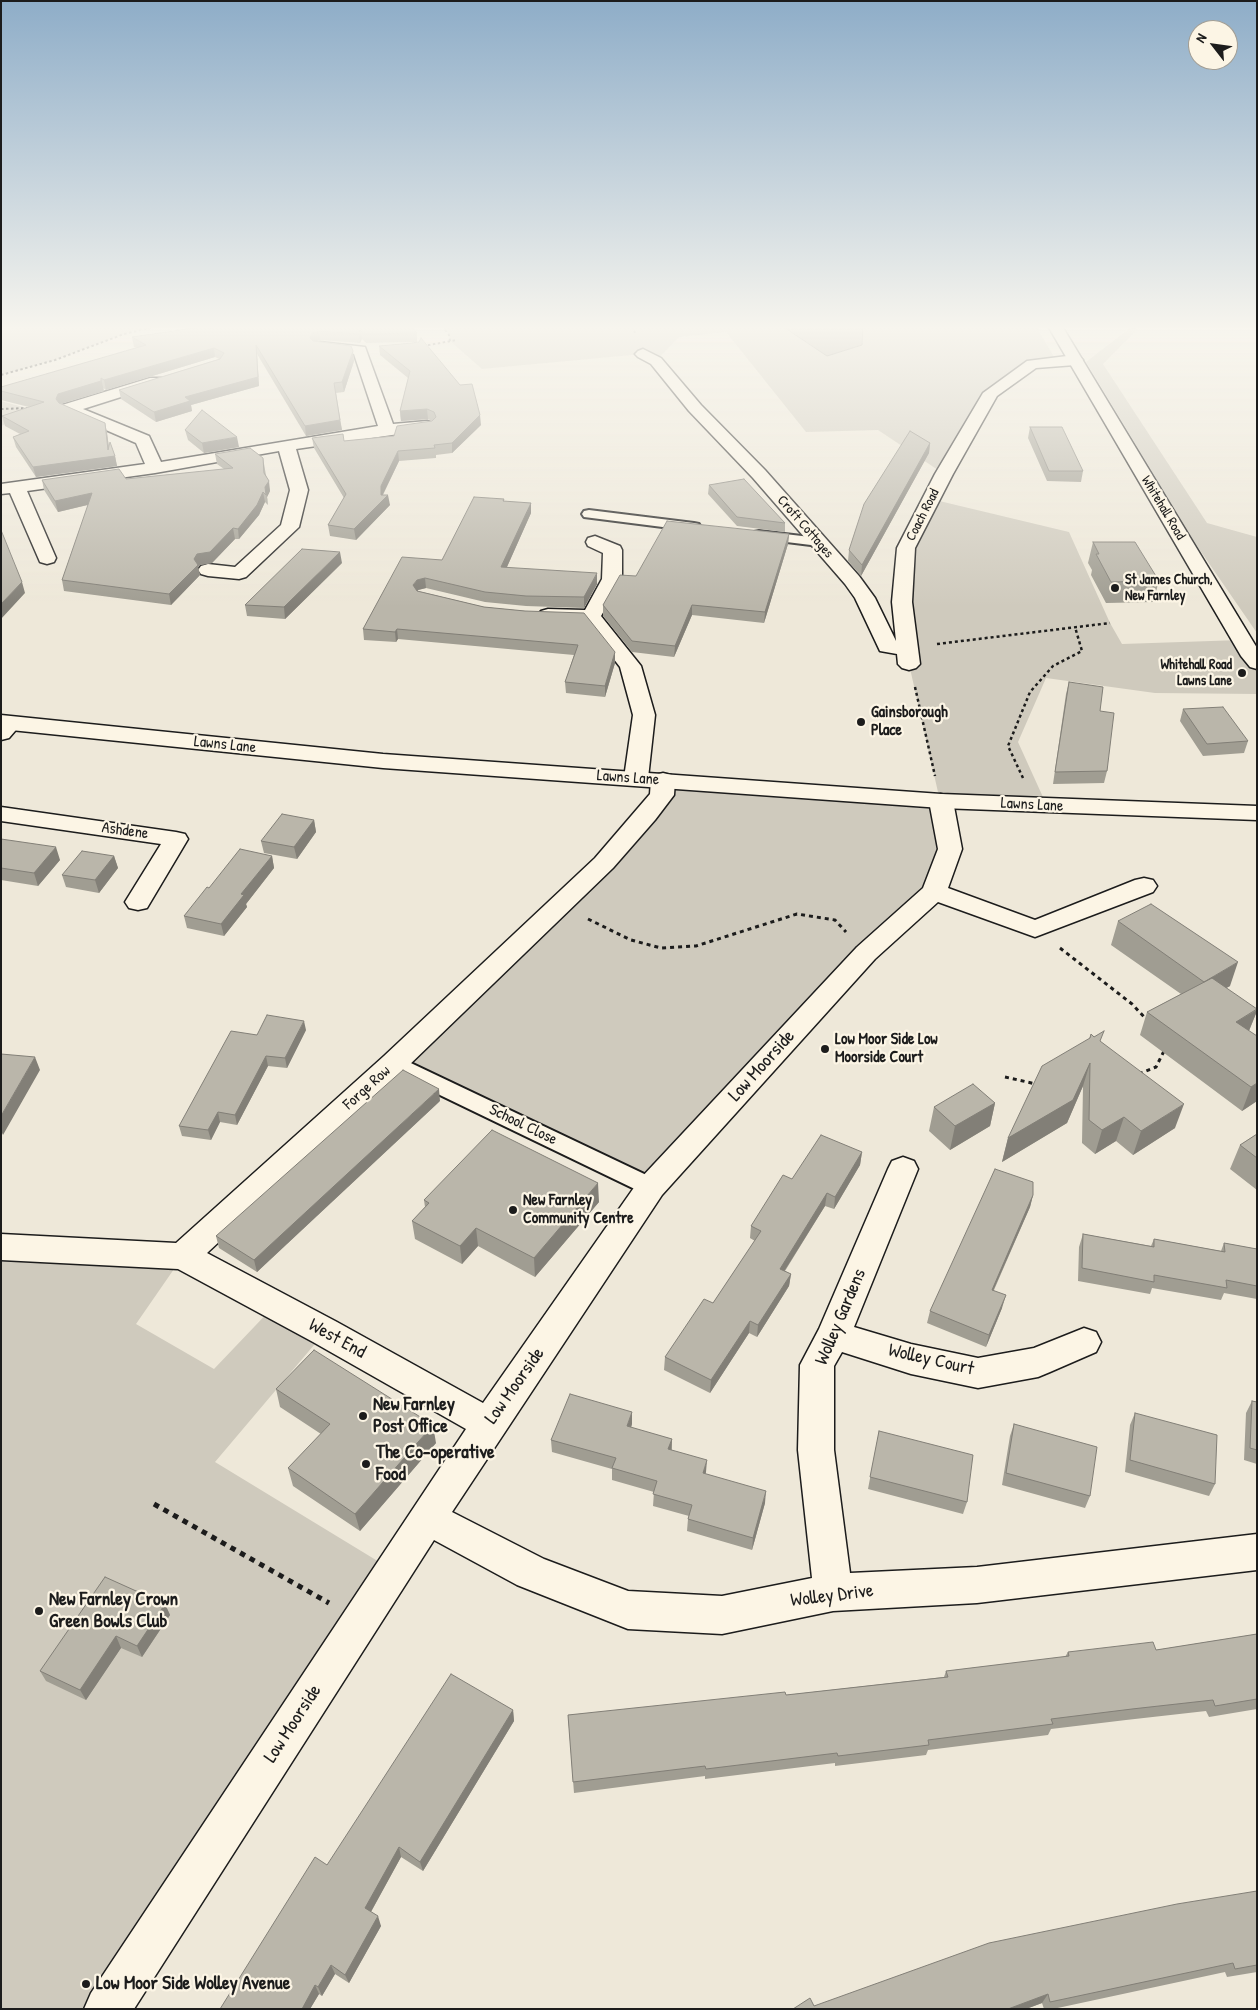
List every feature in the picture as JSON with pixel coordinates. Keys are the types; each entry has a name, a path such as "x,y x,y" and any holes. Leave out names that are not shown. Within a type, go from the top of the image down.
{"street":[{"path":"96,420 143,440 155,468"},
{"path":"384,420 387,430"},
{"name":"Croft Cottages","path":"706,420 759,474 852,580 865,598 888,647 908,656"},
{"name":"Coach Road","path":"908,656 902,602 906,548 954,456 976,420"},
{"name":"Whitehall Road","path":"1111,420 1251,656 1257,663"},
{"path":"46,558 8,488 155,468 286,445 387,430 427,426"},
{"path":"239,573 290,527 299,490 286,445"},
{"path":"526,614 590,616 612,579 612,550 595,542"},
{"path":"208,570 239,573 262,579"},
{"name":"Forge Row","path":"183,1256 394,1063 560,906 604,863 647,815 662,795 650,779 644,715 630,666 590,616"},
{"name":"Lawns Lane","path":"4,726 383,761 940,801 1036,806 1257,812"},
{"name":"Low Moorside","path":"107,2009 489,1424 651,1188 866,953 934,892 950,849 940,801"},
{"name":"Ashdene","path":"1,814 176,839 138,902"},
{"path":"934,892 1035,929 1144,886"},
{"name":"Wolley Gardens","path":"833,1592 816,1440 817,1365 834,1335 903,1169"},
{"path":"1,1247 183,1256"},
{"name":"West End","path":"183,1256 325,1332 489,1424"},
{"name":"Wolley Court","path":"834,1335 911,1359 978,1373 1038,1362 1084,1342"},
{"name":"Wolley Drive","path":"428,1518 531,1572 628,1610 722,1615 833,1592 977,1585 1257,1552"}],"lane":[{"path":"589,514 703,528"},
{"path":"742,532 819,542"},
{"name":"School Close","path":"394,1063 651,1188"}],"path":[{"path":"940,801 908,656 1075,627 1110,623"},
{"path":"1036,806 1008,746 1030,692 1053,666 1082,651 1075,627"},
{"path":"560,906 631,940 661,948 696,946 797,914 835,920 866,953"},
{"path":"1035,929 1132,1004 1150,1023"},
{"path":"1130,1078 1156,1067 1169,1042"},
{"path":"1005,1077 1038,1084"},
{"path":"154,1504 361,1621"}],"shaded area":[{"path":"1,420 16,420 1,426"},
{"path":"796,420 975,420 944,474 878,430 806,432"},
{"path":"1121,420 1139,420 1207,523 1257,537 1257,633 1197,546"},
{"path":"931,499 1069,532 1110,623 1122,644 1241,640 1257,663 1257,694 1155,693 1046,678 1018,742 1047,806 941,801 950,849 934,892 651,1187 394,1063 560,906 663,780 940,801 909,664 906,548"},
{"path":"1,1247 183,1256 136,1324 214,1369 275,1305 325,1332 215,1462 394,1571 107,2009 1,2009"}],"building":[{"path":"9,420 98,420 105,423 108,450 110,442 115,456 33,467 13,437 29,431"},
{"path":"194,420 215,420 237,437 202,443 185,430"},
{"path":"301,420 340,420 340,420 305,426"},
{"path":"475,420 452,443 434,445 435,448 398,451 381,486 381,495 388,495 354,529 328,525 346,494 312,438 343,434 344,441 394,436 397,426 432,421"},
{"path":"1030,427 1062,427 1083,471 1049,471"},
{"path":"910,431 930,443 862,565 849,550 864,504"},
{"path":"250,448 263,458 264,473 269,481 265,487 266,495 263,492 257,505 238,529 233,528 210,552 197,554 194,559 198,565 169,594 62,580 92,493 55,501 42,480 119,469 126,479 233,468 215,454"},
{"path":"744,479 785,523 737,517 709,485"},
{"path":"474,497 531,503 501,567 597,573 584,597 526,596 485,592 425,578 417,580 413,585 417,591 484,607 525,611 584,613 615,652 605,686 565,682 578,645 397,629 395,632 363,629 402,557 442,560"},
{"path":"667,521 789,534 765,612 692,605 675,646 632,641 603,605 620,575 636,576"},
{"path":"1,530 22,582 1,604"},
{"path":"1093,542 1135,542 1159,581 1111,582 1096,554 1099,554"},
{"path":"302,549 340,552 284,607 245,605"},
{"path":"1069,682 1103,687 1100,711 1114,713 1107,771 1055,772"},
{"path":"1223,707 1248,741 1207,744 1183,709"},
{"path":"282,814 314,820 294,847 261,841"},
{"path":"1,839 56,847 34,873 1,868"},
{"path":"240,849 272,856 241,894 244,895 221,924 184,916 207,887 209,888"},
{"path":"82,851 114,856 95,880 62,875"},
{"path":"1151,904 1238,962 1204,982 1118,921"},
{"path":"1212,978 1257,1009 1236,1022 1257,1036 1257,1083 1251,1087 1147,1012"},
{"path":"267,1015 304,1021 285,1058 266,1056 235,1115 218,1112 208,1130 179,1126 231,1031 257,1035"},
{"path":"1104,1031 1100,1041 1184,1104 1141,1131 1124,1117 1102,1130 1089,1120 1090,1063 1073,1100 1008,1138 1042,1066 1090,1038 1091,1034 1094,1037"},
{"path":"1,1054 35,1057 1,1116"},
{"path":"403,1070 439,1089 254,1260 216,1236"},
{"path":"973,1084 995,1103 955,1126 934,1107"},
{"name":"New Farnley Community Centre","path":"492,1130 598,1183 534,1258 476,1228 460,1246 412,1221 429,1203 424,1200"},
{"path":"1257,1134 1257,1158 1240,1145"},
{"path":"821,1135 862,1152 835,1197 827,1193 780,1269 791,1274 758,1325 750,1321 711,1380 665,1357 704,1299 713,1303 761,1231 751,1226 783,1175 792,1179"},
{"path":"995,1169 1033,1182 1033,1195 992,1290 1006,1295 989,1335 930,1311"},
{"path":"1083,1234 1154,1247 1154,1239 1225,1252 1224,1243 1257,1249 1257,1286 1226,1280 1227,1288 1154,1275 1154,1282 1082,1268"},
{"name":"The Co-operative Food","path":"314,1350 433,1425 355,1514 288,1468 330,1424 276,1389"},
{"path":"570,1394 632,1412 627,1426 672,1439 668,1449 707,1460 703,1473 766,1491 753,1538 688,1519 692,1505 653,1494 657,1481 612,1468 616,1458 551,1440"},
{"path":"1252,1401 1257,1402 1257,1450 1250,1448"},
{"path":"1135,1413 1217,1435 1215,1484 1130,1460"},
{"path":"1014,1424 1097,1447 1090,1496 1006,1473"},
{"path":"879,1431 973,1455 967,1502 870,1477"},
{"path":"105,1577 165,1604 137,1646 116,1636 80,1690 40,1671"},
{"path":"1257,1634 1257,1699 1215,1706 1213,1700 1051,1719 1053,1724 928,1740 929,1745 838,1756 837,1753 706,1769 705,1766 573,1782 568,1715 785,1692 786,1695 948,1677 946,1671 1069,1656 1068,1652 1153,1642 1156,1650"},
{"path":"451,1674 513,1710 420,1862 399,1847 365,1908 378,1916 345,1975 331,1965 318,1987 315,1985 302,2009 220,2009 315,1857 327,1865"},
{"path":"1257,1891 1257,1965 1235,1969 1233,1963 1050,2002 1048,1994 1008,2009 793,2009 810,1998 814,2006 989,1943 1177,1904"}],"place":[{"name":"St James Church, New Farnley","path":"1115,588"},
{"name":"Whitehall Road Lawns Lane","path":"1242,673"},
{"name":"Gainsborough Place","path":"861,722"},
{"name":"Low Moor Side Low Moorside Court","path":"825,1049"},
{"name":"New Farnley Community Centre","path":"513,1210"},
{"name":"New Farnley Post Office","path":"363,1416"},
{"name":"The Co-operative Food","path":"366,1464"},
{"name":"New Farnley Crown Green Bowls Club","path":"39,1611"},
{"name":"Low Moor Side Wolley Avenue","path":"86,1984"}]}
